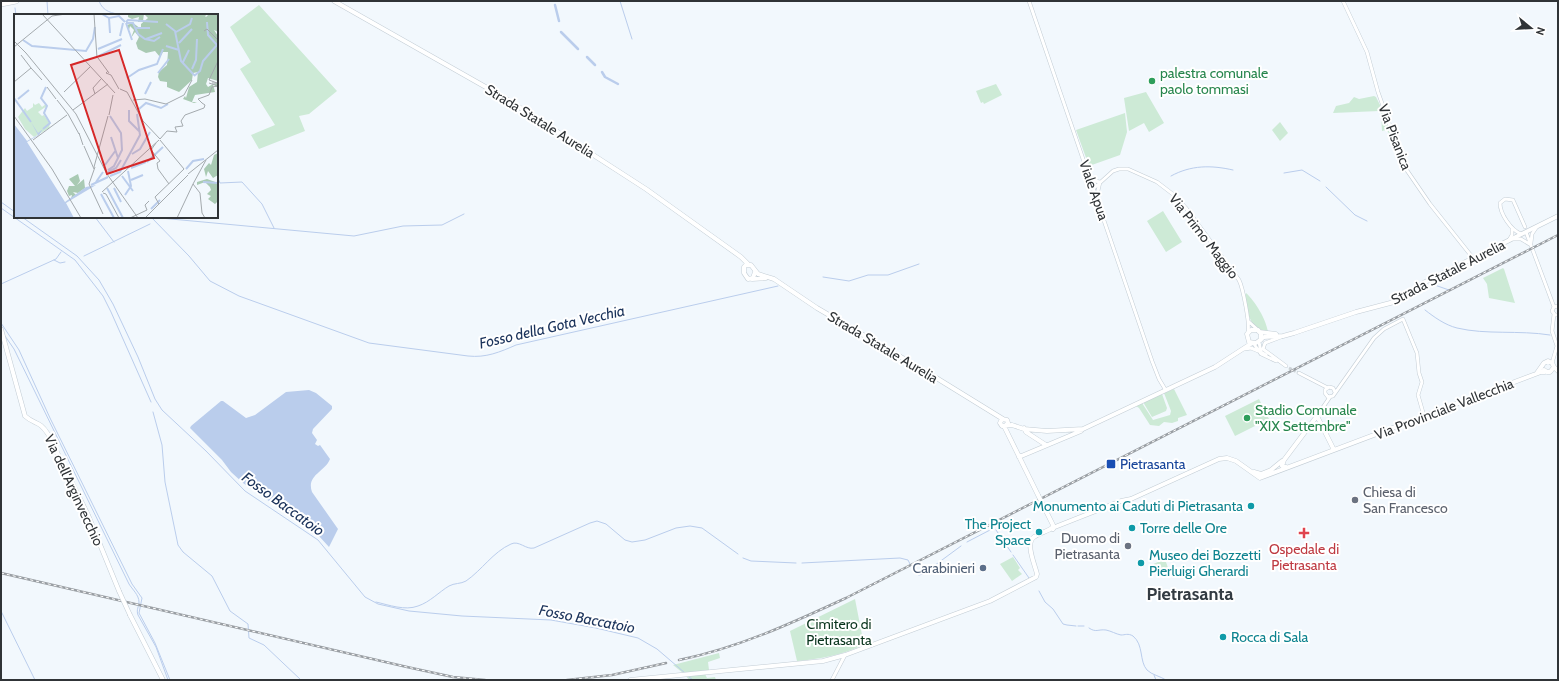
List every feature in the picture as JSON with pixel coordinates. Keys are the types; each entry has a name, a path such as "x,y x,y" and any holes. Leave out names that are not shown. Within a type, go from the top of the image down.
{"highway":[{"path":"1,4 16,1"}],"main road":[{"name":"Strada Statale Aurelia","path":"334,1 505,98 646,189 737,254 746,266 745,276 750,280 762,278 776,281"},
{"name":"Strada Statale Aurelia","path":"1260,341 1267,337 1283,336 1392,302 1413,289 1558,216"},
{"name":"Strada Statale Aurelia","path":"746,266 752,266 755,272 771,277 817,308 991,411 1004,423"},
{"path":"752,279 755,272"},
{"name":"Via dell'Arginvecchio","path":"1,329 25,416 41,424 48,434 88,515 130,615 163,680"},
{"path":"1021,456 1083,429 1215,366 1241,349 1260,341 1259,331 1254,329 1248,332 1241,349"},
{"name":"Strada Statale Aurelia","path":"1259,331 1288,334"},
{"path":"1247,337 1253,343"},
{"name":"Via Provinciale Vallecchia","path":"1533,375 1545,362 1558,372"},
{"path":"1542,366 1545,372"},
{"name":"Via Provinciale Vallecchia","path":"1275,469 1286,467 1334,450 1533,375 1545,372 1552,366"},
{"path":"630,680 823,661 845,655 990,601 1037,575 1030,547 1031,542 1034,537 1053,527 1137,496 1224,458 1236,461 1260,478 1275,469 1284,460 1317,416 1334,450"},
{"path":"1004,423 1012,424 1025,429 1047,431 1083,429"},
{"path":"1004,423 1021,456 1021,462 1053,527"},
{"path":"1025,429 1026,432 1046,445"},
{"path":"1284,460 1282,466 1286,467"}],"street":[{"name":"Viale Apua","path":"1029,1 1159,379 1160,392"},
{"name":"Via Pisanica","path":"1343,1 1367,52 1378,92 1406,170 1430,204 1473,258"},
{"name":"Via Primo Maggio","path":"1094,189 1113,171 1128,169 1157,182 1174,195 1186,208 1240,280 1248,321 1248,332"},
{"path":"1090,180 1100,182 1097,199"},
{"path":"1525,227 1513,200 1505,199 1500,203 1500,209 1512,228 1511,240 1521,239 1531,245"},
{"path":"1531,245 1532,234 1537,226"},
{"path":"1512,228 1524,233 1531,245 1553,301 1554,307 1552,310 1554,314 1552,334 1557,346 1553,357 1552,366"},
{"path":"1553,301 1558,306"},
{"path":"1554,307 1558,306"},
{"path":"1553,322 1558,316 1554,314"},
{"path":"1317,416 1326,405 1329,396 1333,396 1334,390 1340,386 1374,338 1384,329 1403,319 1417,353 1419,373 1422,382 1418,395 1424,416"},
{"path":"1248,321 1259,331"},
{"path":"1236,353 1251,348 1287,367 1265,352 1263,348 1265,343 1283,336"},
{"path":"1260,341 1261,352 1276,361"},
{"path":"1253,343 1262,354"},
{"path":"1299,373 1334,390"},
{"name":"Viale Apua","path":"1159,379 1166,389"},
{"path":"1316,382 1329,396"},
{"path":"1325,391 1328,388"},
{"path":"832,680 845,655"}],"green space":[{"path":"259,5 337,91 309,114 299,116 305,131 259,149 251,135 275,125 240,69 251,62 230,27"},
{"path":"996,84 1002,95 984,104 983,102 981,103 976,91"},
{"path":"1146,92 1164,123 1149,132 1144,123 1129,131 1124,98"},
{"path":"1374,96 1382,109 1379,111 1333,113 1336,106 1349,103 1354,97 1359,99"},
{"path":"1381,112 1384,112 1391,137 1386,130 1382,131"},
{"path":"1125,113 1127,132 1120,155 1089,166 1076,130"},
{"path":"1280,122 1288,133 1280,141 1272,130"},
{"path":"1163,211 1182,242 1166,252 1147,221"},
{"path":"1503,268 1515,303 1489,298 1487,284 1483,278"},
{"path":"1246,293 1260,311 1268,332 1258,328 1251,321 1246,304"},
{"path":"1174,389 1187,415 1178,418 1178,421 1172,423 1164,422 1159,426 1150,425 1139,408 1136,406 1142,403 1153,420 1170,415 1171,411 1164,393"},
{"path":"1162,394 1167,408 1166,411 1152,417 1143,402"},
{"name":"Stadio Comunale \"XIX Settembre\"","path":"1259,399 1269,419 1235,436 1225,416"},
{"path":"1013,557 1020,568 1018,570 1022,574 1012,581 1000,564"},
{"path":"1165,559 1168,568 1155,573 1151,565"},
{"name":"Cimitero di Pietrasanta","path":"855,599 863,645 831,656 797,661 790,631"},
{"path":"719,653 720,658 708,662 709,670 683,673 673,665"},
{"path":"705,674 707,678 715,677 716,680 689,680 686,676"}],"water":[{"path":"309,390 316,393 332,406 332,409 313,429 312,433 317,440 315,444 318,446 320,445 330,459 314,478 311,486 312,492 338,529 329,547 318,535 243,483 190,428 221,401 246,418 255,415 286,392"}],"waterway":[{"path":"47,1 48,14"},
{"path":"99,1 105,10 116,14"},
{"path":"620,1 632,39"},
{"path":"555,5 559,21"},
{"path":"15,8 16,14"},
{"path":"561,32 578,49"},
{"path":"587,57 595,65"},
{"path":"602,72 605,77 618,84"},
{"path":"1171,176 1179,172 1201,167 1217,167 1233,170"},
{"path":"1284,173 1302,170 1320,181"},
{"path":"218,178 220,183 242,182 262,204 274,228"},
{"path":"1326,187 1355,215 1367,221"},
{"name":"Fosso Baccatoio","path":"1,202 14,211"},
{"path":"1,208 14,217"},
{"path":"160,218 354,236 403,226 442,225 464,214"},
{"path":"15,218 75,260 103,296 151,402"},
{"name":"Fosso Baccatoio","path":"23,218 77,256 99,280 113,304 138,357 155,399 162,410 206,451 245,491 318,540 365,597 378,604 409,611 462,616 551,620 596,628 638,638 657,649 685,673"},
{"path":"96,218 114,242"},
{"name":"Fosso della Gota Vecchia","path":"152,218 189,256 210,281 239,296 369,343 468,356 487,355 516,345 778,286"},
{"path":"84,256 150,224"},
{"path":"1,284 56,259 61,252"},
{"path":"54,260 60,263 65,262"},
{"name":"Fosso della Gota Vecchia","path":"823,277 849,281 868,275 888,275 919,264"},
{"path":"1429,283 1449,290"},
{"path":"1425,310 1444,323 1457,328 1479,331 1550,335"},
{"path":"1,323 19,350 50,418 132,584 142,598 139,613 155,643 170,680"},
{"path":"5,336 14,349 129,584 138,597 138,615 156,647 168,680"},
{"path":"153,412 162,445 165,482 178,545 183,552 212,576 230,611 248,624 249,638 264,645 301,680"},
{"path":"376,602 402,608 418,606 449,586 466,581 493,556 511,544 517,543 528,548 534,548 597,521 606,524 625,540 632,542 645,540 676,528 690,526 702,528 738,554"},
{"path":"967,542 992,529"},
{"path":"996,530 1011,552"},
{"path":"914,573 919,575 923,574 961,546"},
{"path":"1013,555 1029,578"},
{"path":"743,558 751,561 796,563"},
{"path":"802,563 900,558 908,560 910,564"},
{"path":"1039,591 1045,602 1053,609 1063,624 1076,626"},
{"path":"1,611 35,680"},
{"path":"1078,626 1084,626"},
{"path":"1089,628 1095,631 1106,630 1121,635 1128,634 1133,636 1139,644 1143,662 1147,670 1166,680"},
{"path":"1154,675 1156,680"},
{"name":"Fosso Baccatoio","path":"689,677 693,680"}],"tunnel":[{"path":"1289,368 1299,373"}],"railway":[{"path":"679,660 744,642 846,598 1558,235"},
{"path":"1,573 407,667 453,677 485,680"},
{"path":"567,680 612,675 666,663"}],"place":[{"name":"palestra comunale paolo tommasi","path":"1152,81"},
{"name":"Stadio Comunale \"XIX Settembre\"","path":"1247,418"},
{"name":"Pietrasanta","path":"1111,464"},
{"name":"Chiesa di San Francesco","path":"1355,500"},
{"name":"Monumento ai Caduti di Pietrasanta","path":"1251,506"},
{"name":"Torre delle Ore","path":"1132,528"},
{"name":"The Project Space","path":"1039,532"},
{"name":"Ospedale di Pietrasanta","path":"1304,533"},
{"name":"Duomo di Pietrasanta","path":"1128,546"},
{"name":"Museo dei Bozzetti Pierluigi Gherardi","path":"1141,563"},
{"name":"Carabinieri","path":"983,568"},
{"name":"Rocca di Sala","path":"1223,637"}],"district":[{"name":"Pietrasanta","path":"1190,594"}]}
